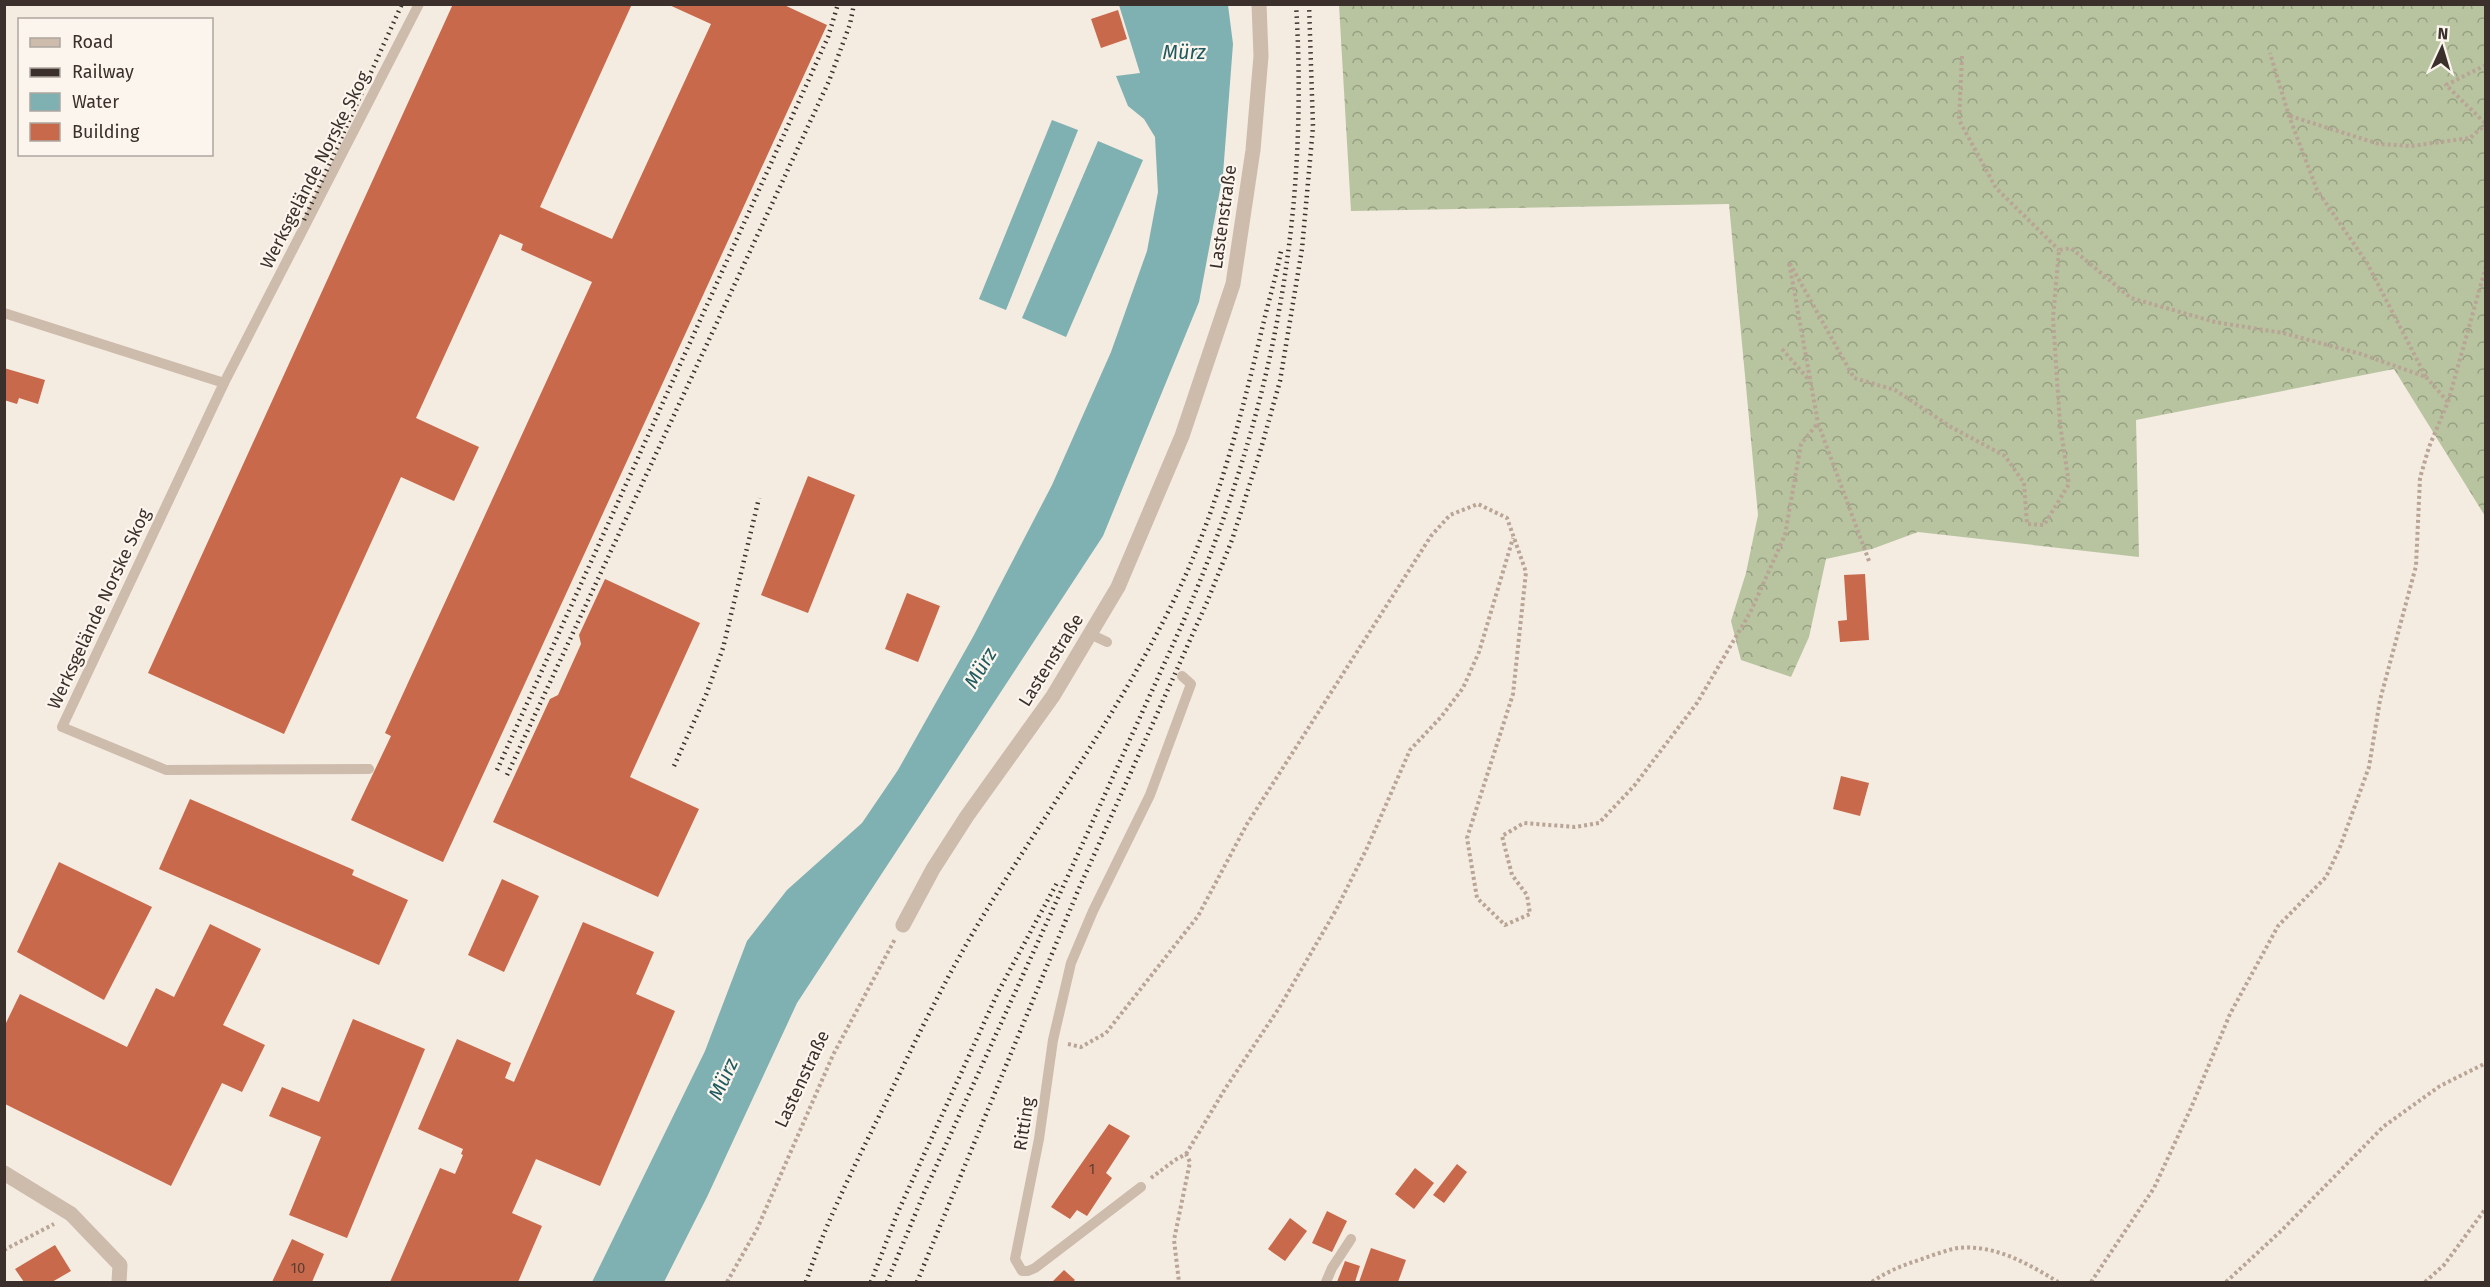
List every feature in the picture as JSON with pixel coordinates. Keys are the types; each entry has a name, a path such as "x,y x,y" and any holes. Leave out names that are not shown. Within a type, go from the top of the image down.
{"street":[{"name":"Lastenstraße","path":"903,924 933,869 967,816 1053,696 1118,587 1182,436 1233,284 1255,127 1262,56 1259,4"},
{"path":"4,1173 71,1214 120,1265 120,1282"}],"lane":[{"name":"Werksgelände Norske Skog","path":"369,769 166,770 62,727 224,383 419,4"},
{"path":"8,314 224,383"},
{"path":"1090,634 1107,642"},
{"name":"Ritting","path":"1141,1187 1035,1268 1022,1271 1017,1266 1015,1259 1039,1139 1053,1040 1071,963 1093,911 1150,795 1186,705 1191,684 1182,676"},
{"path":"1326,1282 1332,1268 1351,1239"}],"path":[{"path":"2270,53 2289,116 2317,190 2367,263 2426,377 2448,402"},
{"path":"1962,56 1959,120 1996,188 2059,250"},
{"path":"2289,116 2379,144 2411,146 2470,138 2486,124 2446,85 2486,65"},
{"path":"2059,250 2071,248 2131,298 2215,322 2283,333 2361,354 2426,377"},
{"path":"1869,561 1818,423 1789,262 1854,378 1894,390 1951,427 2005,456 2024,483 2027,524 2044,525 2069,484 2060,424 2053,318 2059,250"},
{"path":"2091,1282 2154,1188 2191,1108 2230,1014 2278,926 2326,877 2340,847 2369,767 2380,700 2416,566 2420,478 2429,447 2448,402 2486,266"},
{"path":"1782,349 1811,381"},
{"path":"1053,1040 1081,1047 1106,1032 1198,916 1247,824 1431,536 1450,515 1478,504 1506,518 1526,572 1513,694 1467,838 1477,898 1505,925 1530,914 1527,895 1512,875 1502,837 1524,823 1575,827 1599,823 1634,786 1696,703 1751,611 1785,535 1801,444 1818,423"},
{"path":"1141,1187 1174,1160 1186,1154 1225,1089 1279,1008 1335,910 1367,848 1410,750 1441,717 1462,688 1479,652 1513,538"},
{"name":"Lastenstraße","path":"727,1282 757,1229 833,1055 903,924"},
{"path":"2226,1282 2282,1230 2383,1127 2440,1086 2486,1063"},
{"path":"1179,1282 1174,1240 1189,1173 1190,1162 1186,1154"},
{"path":"2425,1282 2444,1265 2486,1208"},
{"path":"4,1250 71,1214"},
{"path":"1872,1282 1890,1270 1956,1248 1969,1248 2005,1254 2058,1282"}],"green space":[{"path":"1339,5 2485,5 2485,516 2394,369 2136,420 2139,557 1918,532 1872,549 1826,559 1809,637 1791,677 1741,660 1731,621 1746,573 1758,515 1729,204 1351,211"}],"water":[{"name":"Mürz","path":"1119,5 1228,5 1233,44 1223,174 1199,302 1103,536 797,1003 707,1197 664,1282 592,1282 705,1051 747,941 787,890 862,823 898,770 974,635 1052,485 1111,352 1147,251 1158,192 1155,137 1144,119 1128,106 1116,76 1140,73"},
{"path":"1052,120 1078,130 1006,310 979,299"},
{"path":"1098,141 1143,160 1066,337 1022,318"}],"building":[{"path":"453,4 632,4 540,207 612,239 711,24 667,4 782,4 827,25 443,862 351,820 391,736 385,733 592,282 521,250 523,244 500,234 416,418 479,447 454,501 401,477 284,734 148,673"},
{"path":"1118,10 1127,39 1101,48 1091,19"},
{"path":"4,368 45,380 38,404 19,398 17,404 4,400"},
{"path":"808,476 855,495 808,613 761,595"},
{"path":"1865,574 1869,640 1840,642 1838,621 1847,620 1844,575"},
{"path":"605,579 700,623 630,777 699,809 658,897 493,822 550,699 558,695 581,644 579,635"},
{"path":"907,593 940,606 918,662 885,649"},
{"path":"1841,776 1869,783 1860,816 1833,809"},
{"path":"190,799 354,870 352,875 408,900 379,965 159,869"},
{"path":"59,862 152,907 104,1000 17,952"},
{"path":"502,879 539,896 504,972 468,955"},
{"path":"583,922 654,952 636,994 675,1011 600,1186 536,1159 512,1213 542,1226 518,1282 390,1282 440,1168 455,1174 463,1155 461,1154 463,1149 418,1129 457,1039 511,1063 505,1078 514,1082"},
{"path":"210,924 261,949 223,1025 265,1045 242,1092 222,1083 171,1186 5,1104 5,1025 20,994 127,1047 156,988 174,997"},
{"path":"353,1019 425,1049 347,1238 289,1215 321,1137 269,1116 282,1087 319,1102"},
{"path":"1109,1124 1130,1136 1106,1173 1112,1178 1087,1216 1077,1210 1070,1219 1051,1207"},
{"path":"1457,1164 1467,1172 1444,1203 1433,1195"},
{"path":"1415,1168 1434,1183 1414,1209 1395,1194"},
{"path":"1327,1211 1347,1221 1332,1252 1312,1243"},
{"path":"1290,1218 1307,1231 1285,1261 1268,1249"},
{"path":"292,1239 324,1254 312,1282 272,1282"},
{"path":"55,1245 71,1271 52,1282 24,1282 15,1269"},
{"path":"1371,1248 1406,1260 1398,1282 1359,1282"},
{"path":"1345,1261 1360,1266 1355,1282 1337,1282"},
{"path":"1064,1270 1075,1280 1073,1282 1052,1282"}],"railway":[{"path":"304,220 402,4"},
{"path":"497,770 828,37 838,4"},
{"path":"507,775 829,81 850,24 854,4"},
{"path":"887,1282 924,1193 1180,629 1238,476 1260,400 1277,324 1289,246 1296,168 1299,87 1296,4"},
{"path":"917,1282 1077,893 1207,602 1232,540 1260,452 1280,381 1302,249 1313,127 1309,4"},
{"path":"806,1282 842,1192 946,982 986,911 1126,689 1184,578 1224,473 1281,251"},
{"path":"674,766 706,695 723,648 759,498"},
{"path":"871,1282 897,1214 998,992 1058,881"}]}
